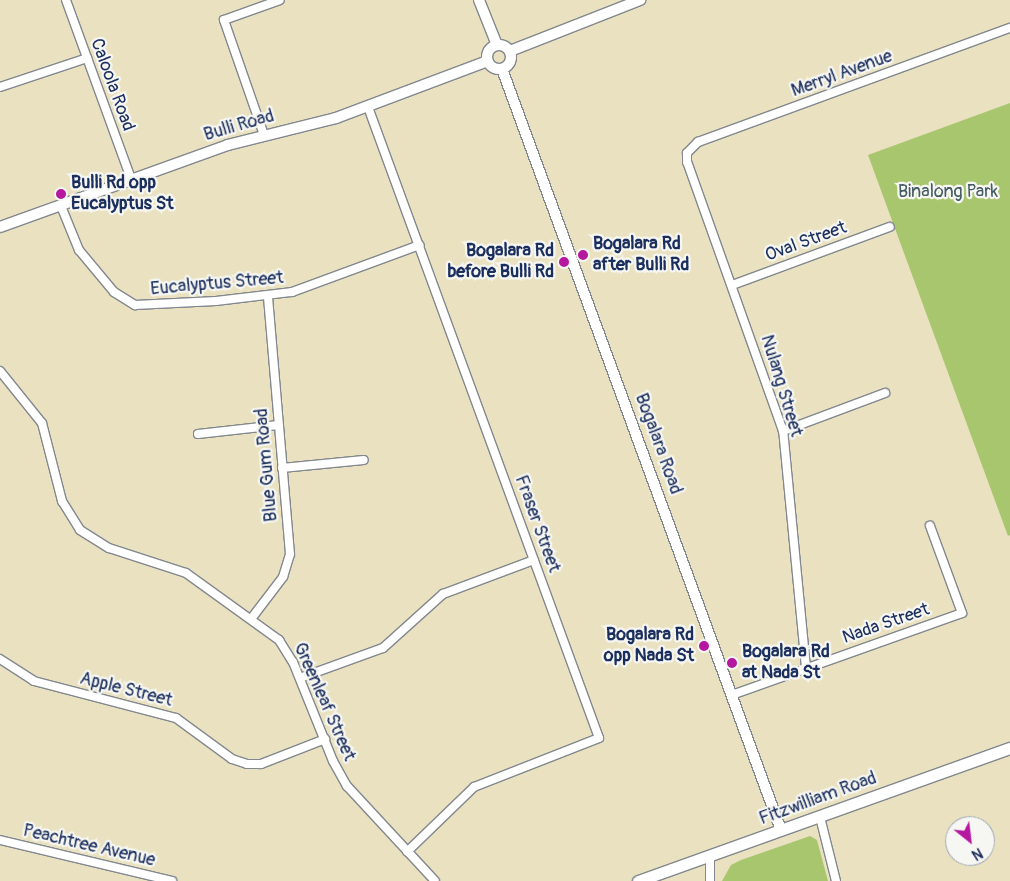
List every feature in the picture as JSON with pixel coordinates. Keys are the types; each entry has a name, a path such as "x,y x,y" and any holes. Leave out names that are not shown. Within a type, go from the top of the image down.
{"main road":[{"name":"Fitzwilliam Road","path":"638,881 1010,748"}],"street":[{"name":"Caloola Road","path":"66,0 131,179"},
{"path":"264,135 224,20 280,0"},
{"path":"480,0 497,45 510,51 640,0"},
{"name":"Merryl Avenue","path":"687,153 698,142 1010,28"},
{"path":"497,45 489,51 488,61 492,66 502,69 511,61 510,51"},
{"path":"0,88 87,58"},
{"name":"Bulli Road","path":"0,227 131,179 264,135 326,122 488,61"},
{"name":"Bogalara Road","path":"502,69 781,830"},
{"name":"Fraser Street","path":"368,107 599,738 474,787 407,852"},
{"name":"Nulang Street","path":"687,153 687,162 783,431 806,668"},
{"name":"Eucalyptus Street","path":"61,206 79,250 124,300 149,306 268,296 292,292 420,245"},
{"name":"Oval Street","path":"732,285 890,227"},
{"name":"Blue Gum Road","path":"251,619 283,578 290,554 268,296"},
{"name":"Greenleaf Street","path":"0,371 42,423 62,501 80,530 109,548 186,573 251,619 285,646 324,739 347,786 435,881"},
{"path":"783,431 885,393"},
{"path":"198,434 278,425"},
{"path":"282,468 364,460"},
{"name":"Nada Street","path":"732,695 962,613 930,526"},
{"path":"300,678 382,648 443,594 534,560"},
{"name":"Apple Street","path":"0,659 34,681 176,718 232,759 247,764 261,764 324,739"},
{"path":"820,817 836,881"},
{"name":"Peachtree Avenue","path":"0,840 172,881"},
{"path":"710,856 710,881"}],"green space":[{"name":"Binalong Park","path":"1010,103 1010,535 1008,536 868,155"},
{"path":"810,836 817,840 828,881 722,881 731,865"}],"place":[{"name":"Bulli Rd opp Eucalyptus St","path":"61,194"},
{"name":"Bogalara Rd after Bulli Rd","path":"583,255"},
{"name":"Bogalara Rd before Bulli Rd","path":"564,262"},
{"name":"Bogalara Rd opp Nada St","path":"704,646"},
{"name":"Bogalara Rd at Nada St","path":"732,663"}]}
